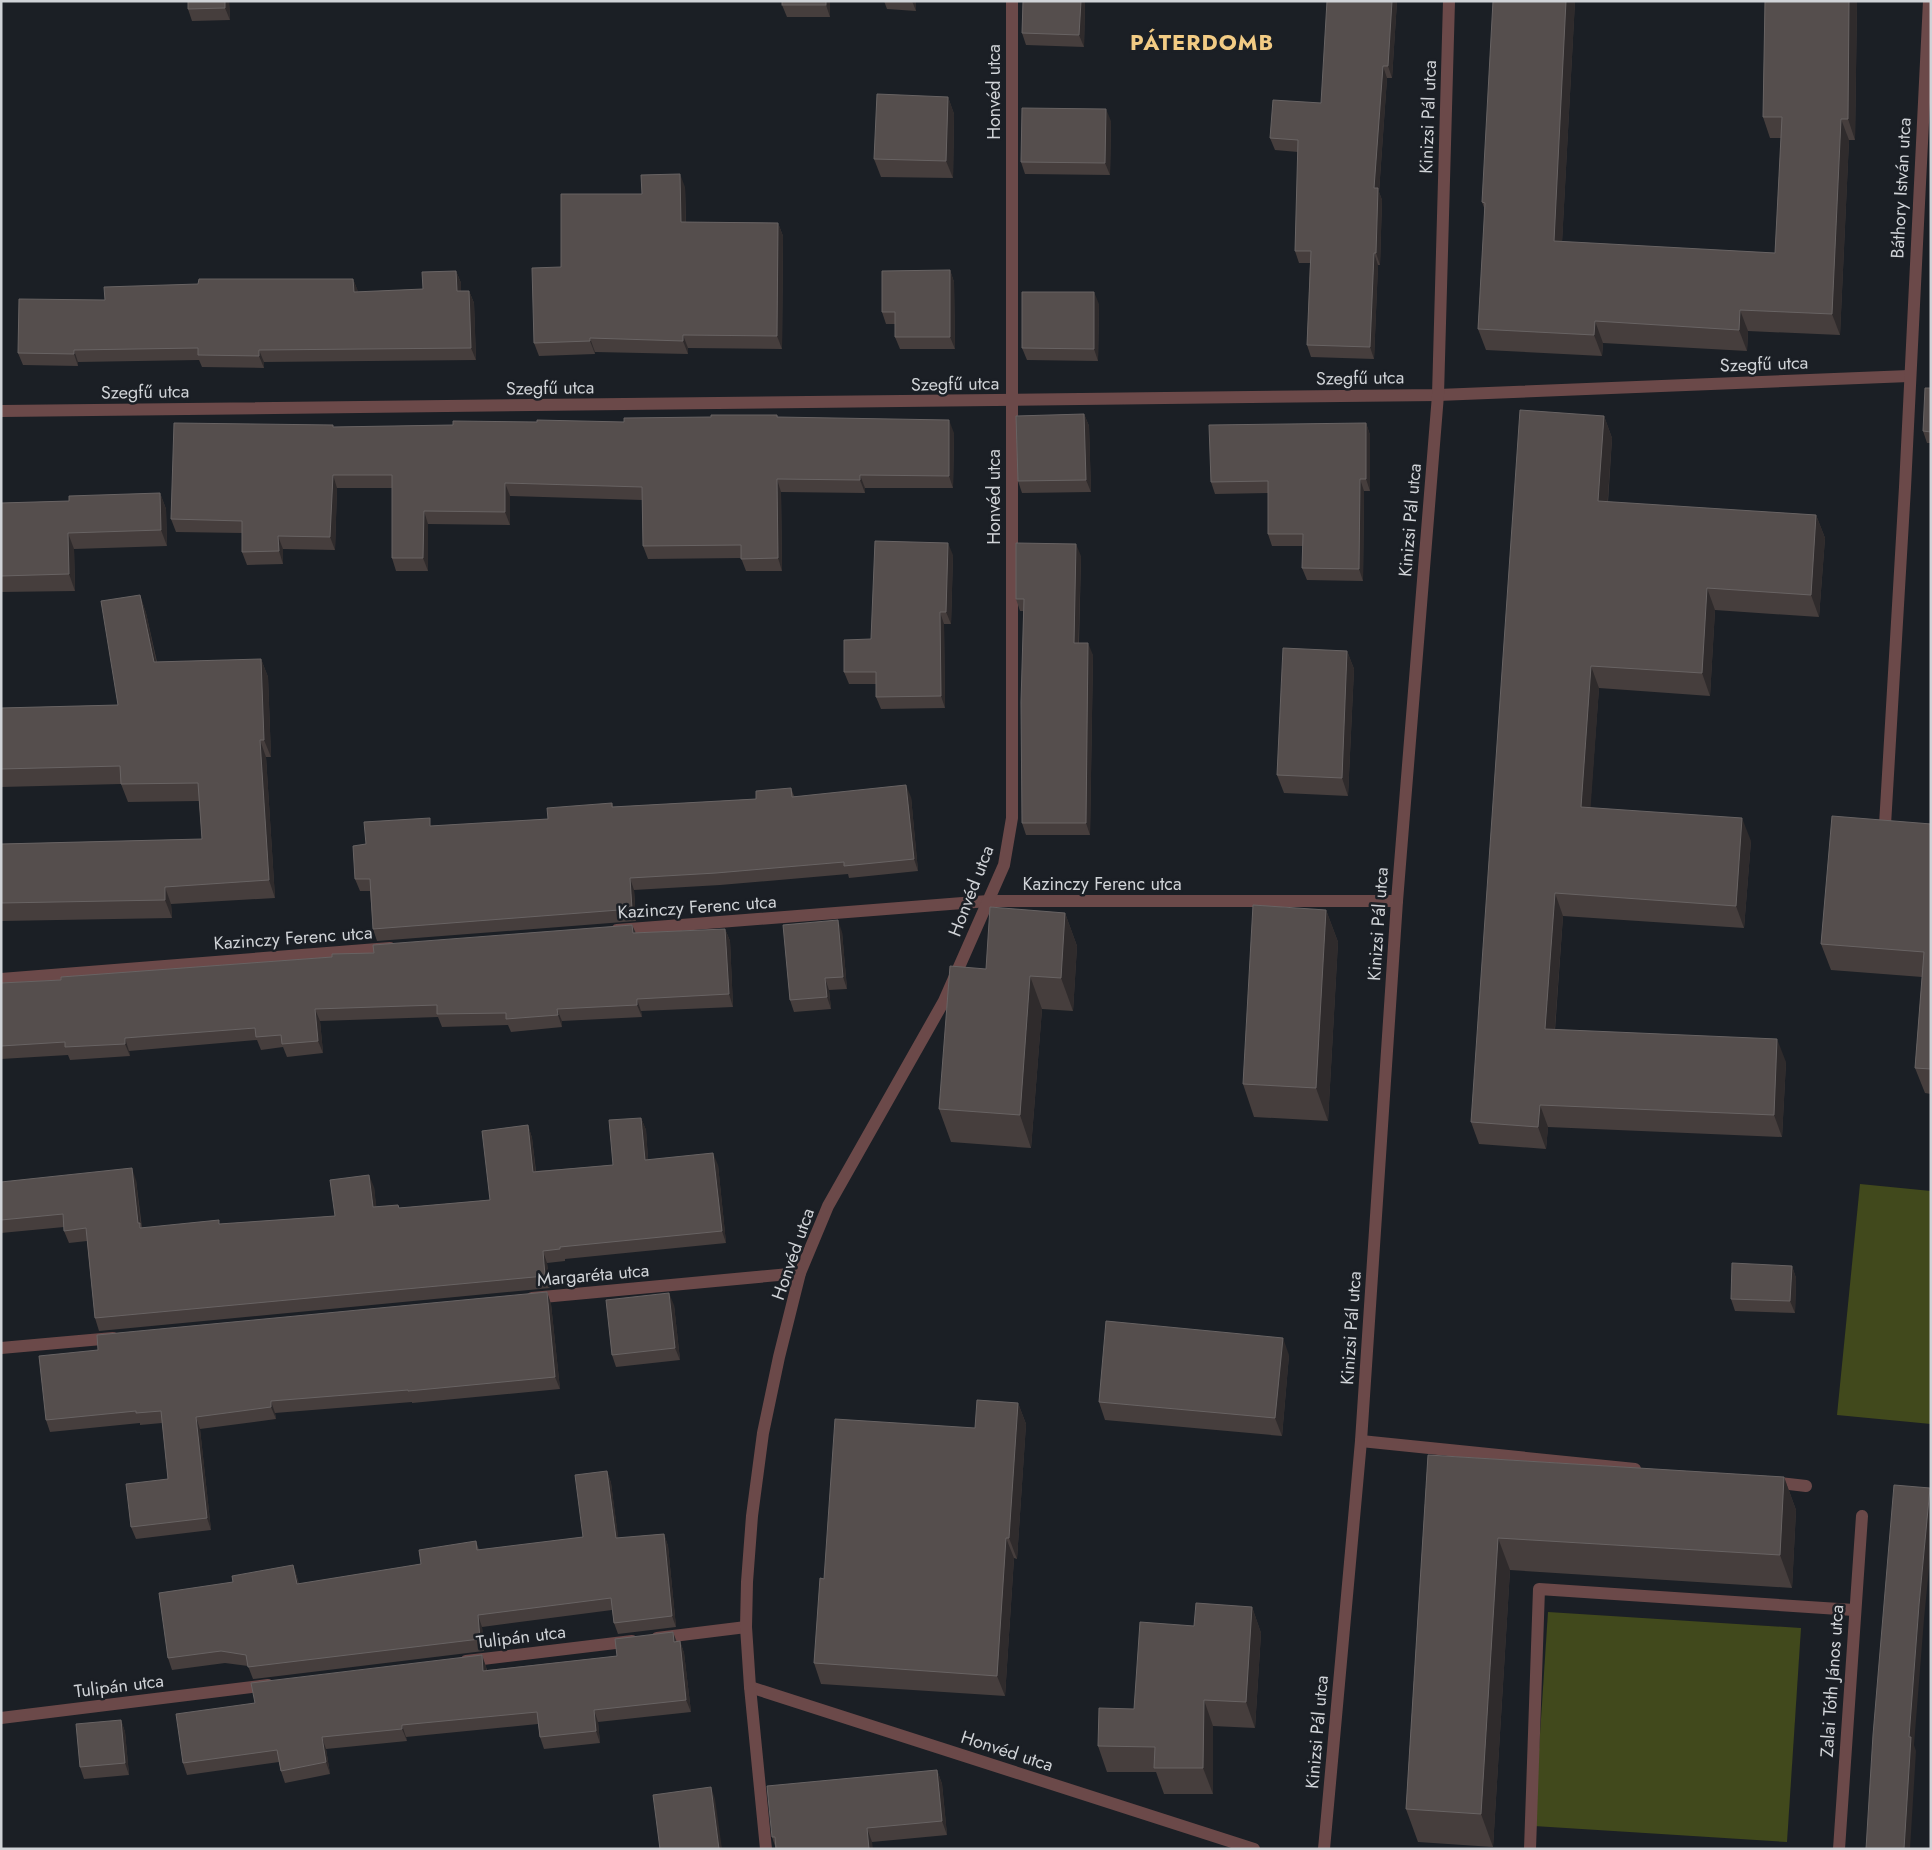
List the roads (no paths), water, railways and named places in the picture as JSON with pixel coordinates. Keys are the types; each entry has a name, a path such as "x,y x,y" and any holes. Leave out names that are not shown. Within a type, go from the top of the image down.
{"street":[{"name":"Honvéd utca","path":"766,1849 746,1627 752,1516 763,1433 779,1357 800,1273 828,1206 944,1001 1004,864 1012,818 1012,1"},
{"name":"Kinizsi Pál utca","path":"1324,1849 1361,1441 1397,901 1438,395 1449,1"},
{"name":"Báthory István utca","path":"1885,825 1905,487 1929,1"},
{"name":"Szegfű utca","path":"1,411 1438,395 1909,376"},
{"name":"Kazinczy Ferenc utca","path":"603,931 988,901 1397,901"},
{"name":"Kazinczy Ferenc utca","path":"1,978 406,947"},
{"name":"Margaréta utca","path":"524,1299 800,1273"},
{"path":"1,1348 130,1336"},
{"path":"1361,1441 1648,1470"},
{"path":"1757,1481 1806,1486"},
{"name":"Zalai Tóth János utca","path":"1839,1849 1854,1610 1862,1516"},
{"path":"1530,1849 1539,1589 1854,1610"},
{"name":"Tulipán utca","path":"452,1663 746,1627"},
{"name":"Tulipán utca","path":"1,1718 276,1684"},
{"name":"Honvéd utca","path":"750,1687 1254,1849"}],"district":[{"name":"PÁTERDOMB","path":"1202,42"}]}
